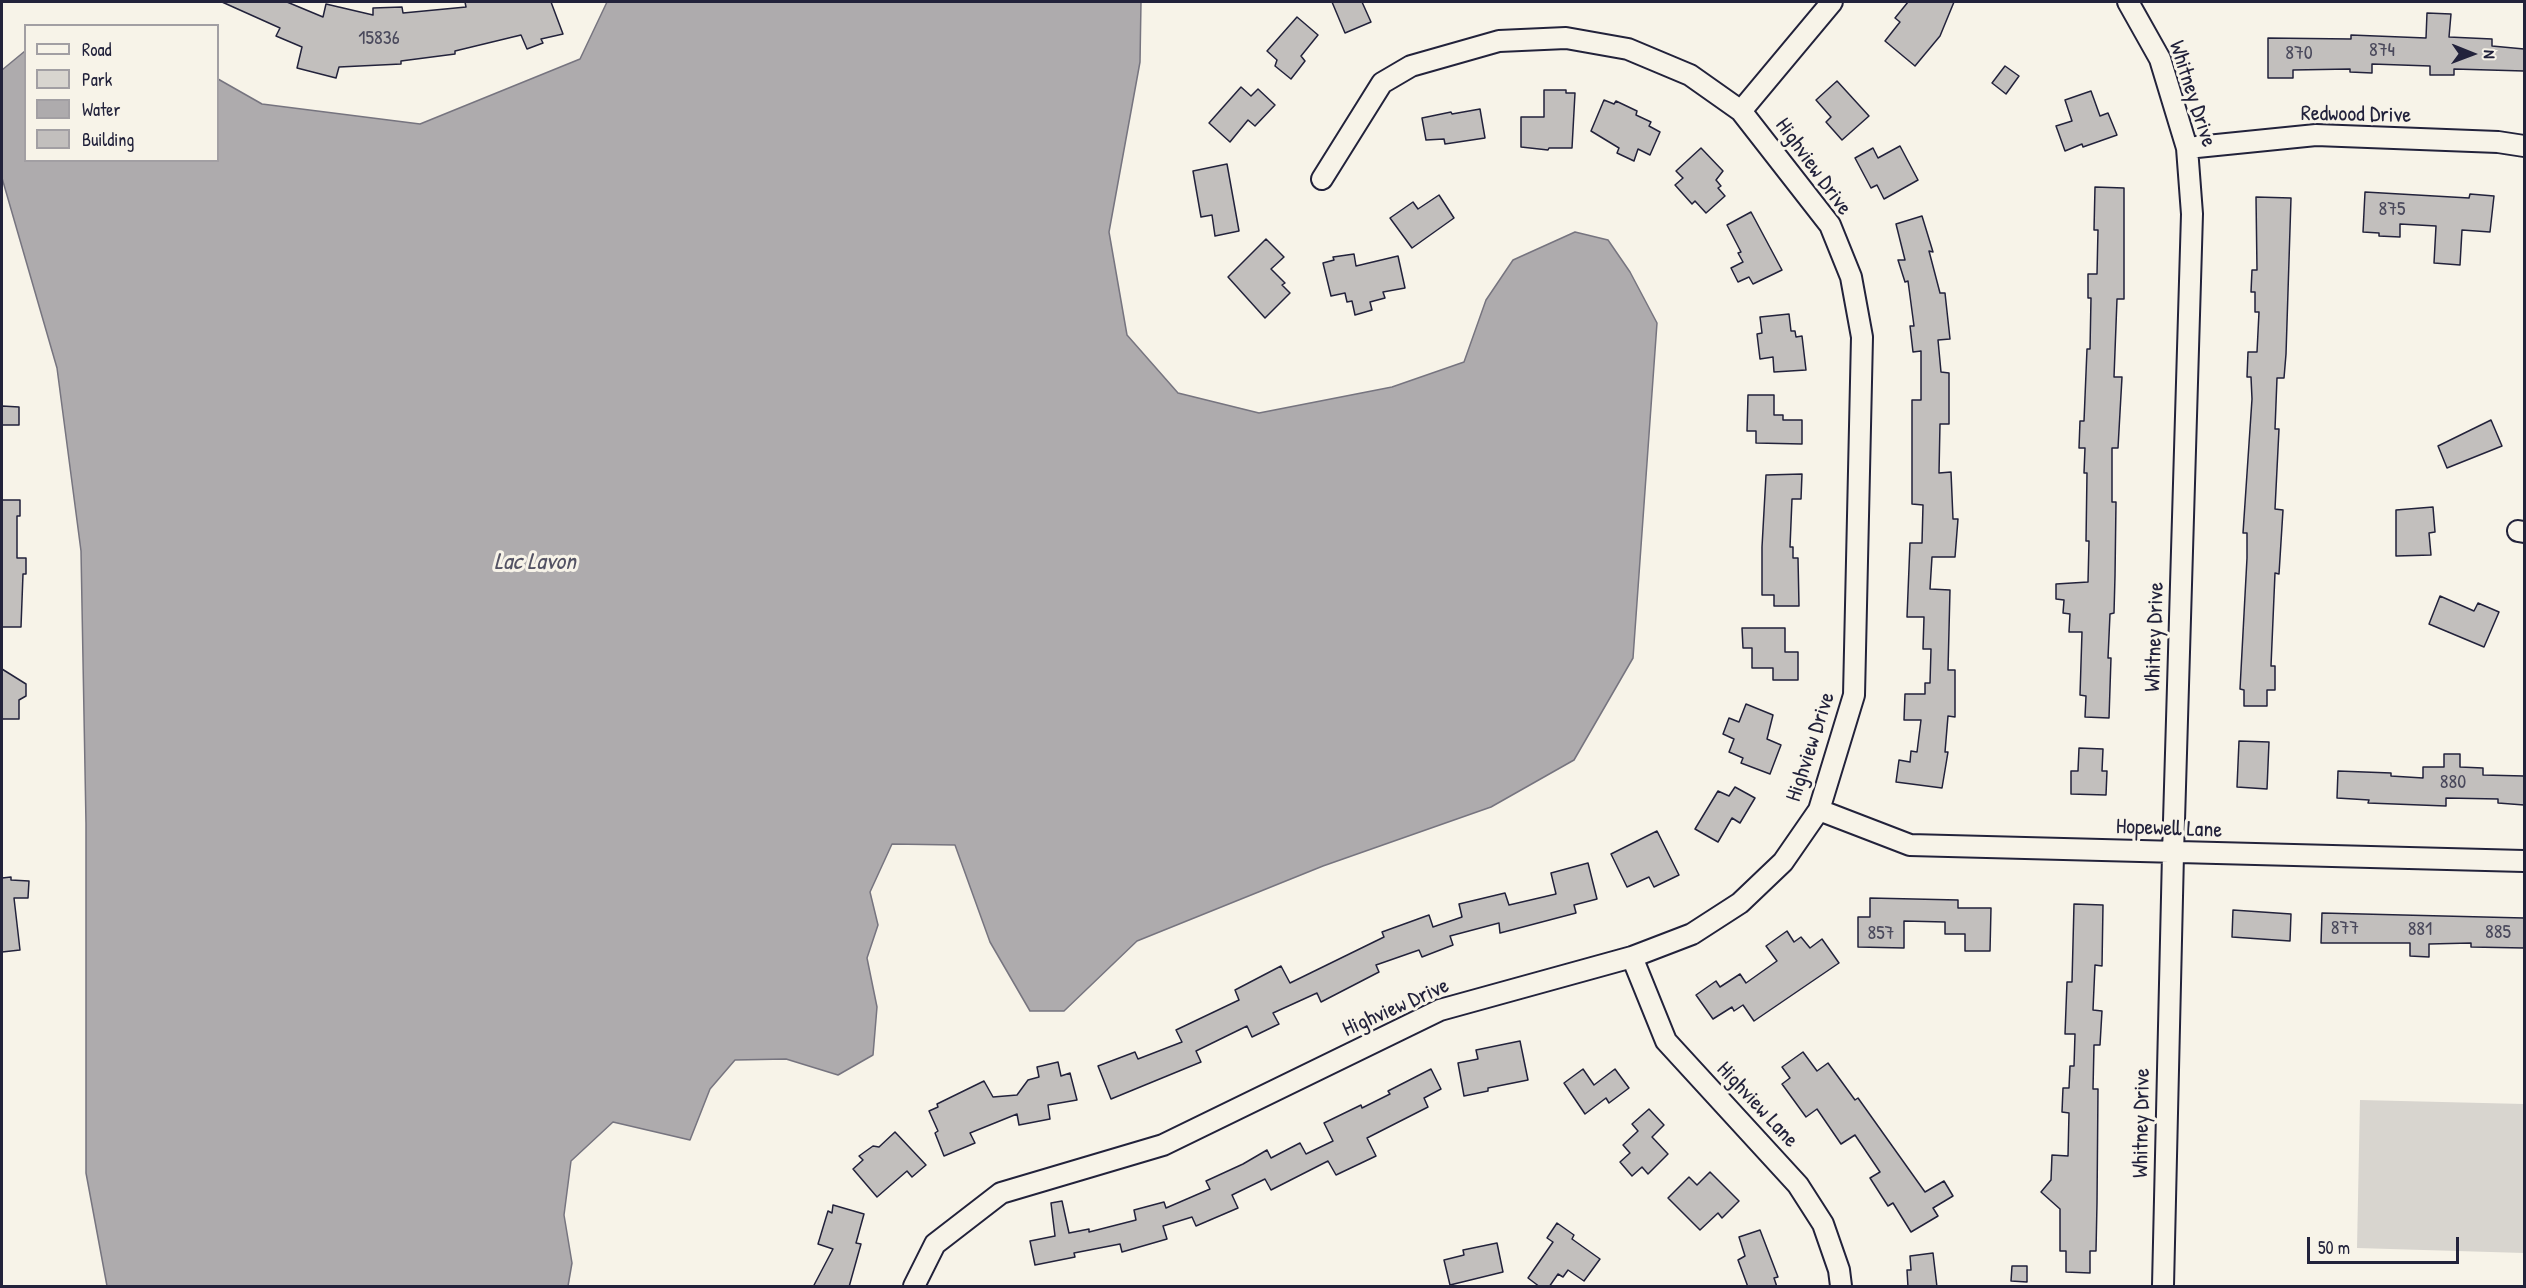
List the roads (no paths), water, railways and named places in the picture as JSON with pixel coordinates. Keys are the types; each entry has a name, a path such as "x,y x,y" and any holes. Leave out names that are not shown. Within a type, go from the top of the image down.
{"street":[{"path":"1741,111 1832,2"},
{"name":"Whitney Drive","path":"2128,2 2160,59 2187,148 2192,214 2163,1287"},
{"name":"Highview Drive","path":"914,1287 935,1244 1001,1192 1163,1145 1440,1010 1632,957 1692,934 1740,903 1783,862 1819,810 1854,695 1862,337 1851,277 1830,225 1741,111 1690,75 1628,49 1566,38 1499,41 1411,66 1383,82 1322,179"},
{"name":"Redwood Drive","path":"2187,148 2316,135 2498,142 2524,146"},
{"name":"Hopewell Lane","path":"1819,810 1910,845 2173,854 2524,861"},
{"name":"Highview Lane","path":"1632,957 1666,1041 1798,1185 1823,1224 1839,1270 1841,1287"}],"water":[{"name":"Lac Lavon","path":"607,2 1141,2 1140,62 1109,232 1127,335 1178,393 1259,413 1392,387 1464,362 1486,300 1513,260 1575,232 1608,240 1630,272 1657,323 1633,658 1574,760 1491,807 1323,866 1137,941 1064,1011 1030,1011 990,942 955,845 892,844 870,892 878,925 867,958 877,1007 873,1055 838,1075 786,1059 735,1060 710,1089 690,1140 613,1122 571,1161 564,1215 572,1263 568,1286 107,1286 86,1173 86,824 81,551 57,368 2,178 2,70 24,52 24,162 219,162 219,80 262,104 420,124 580,59"}]}
